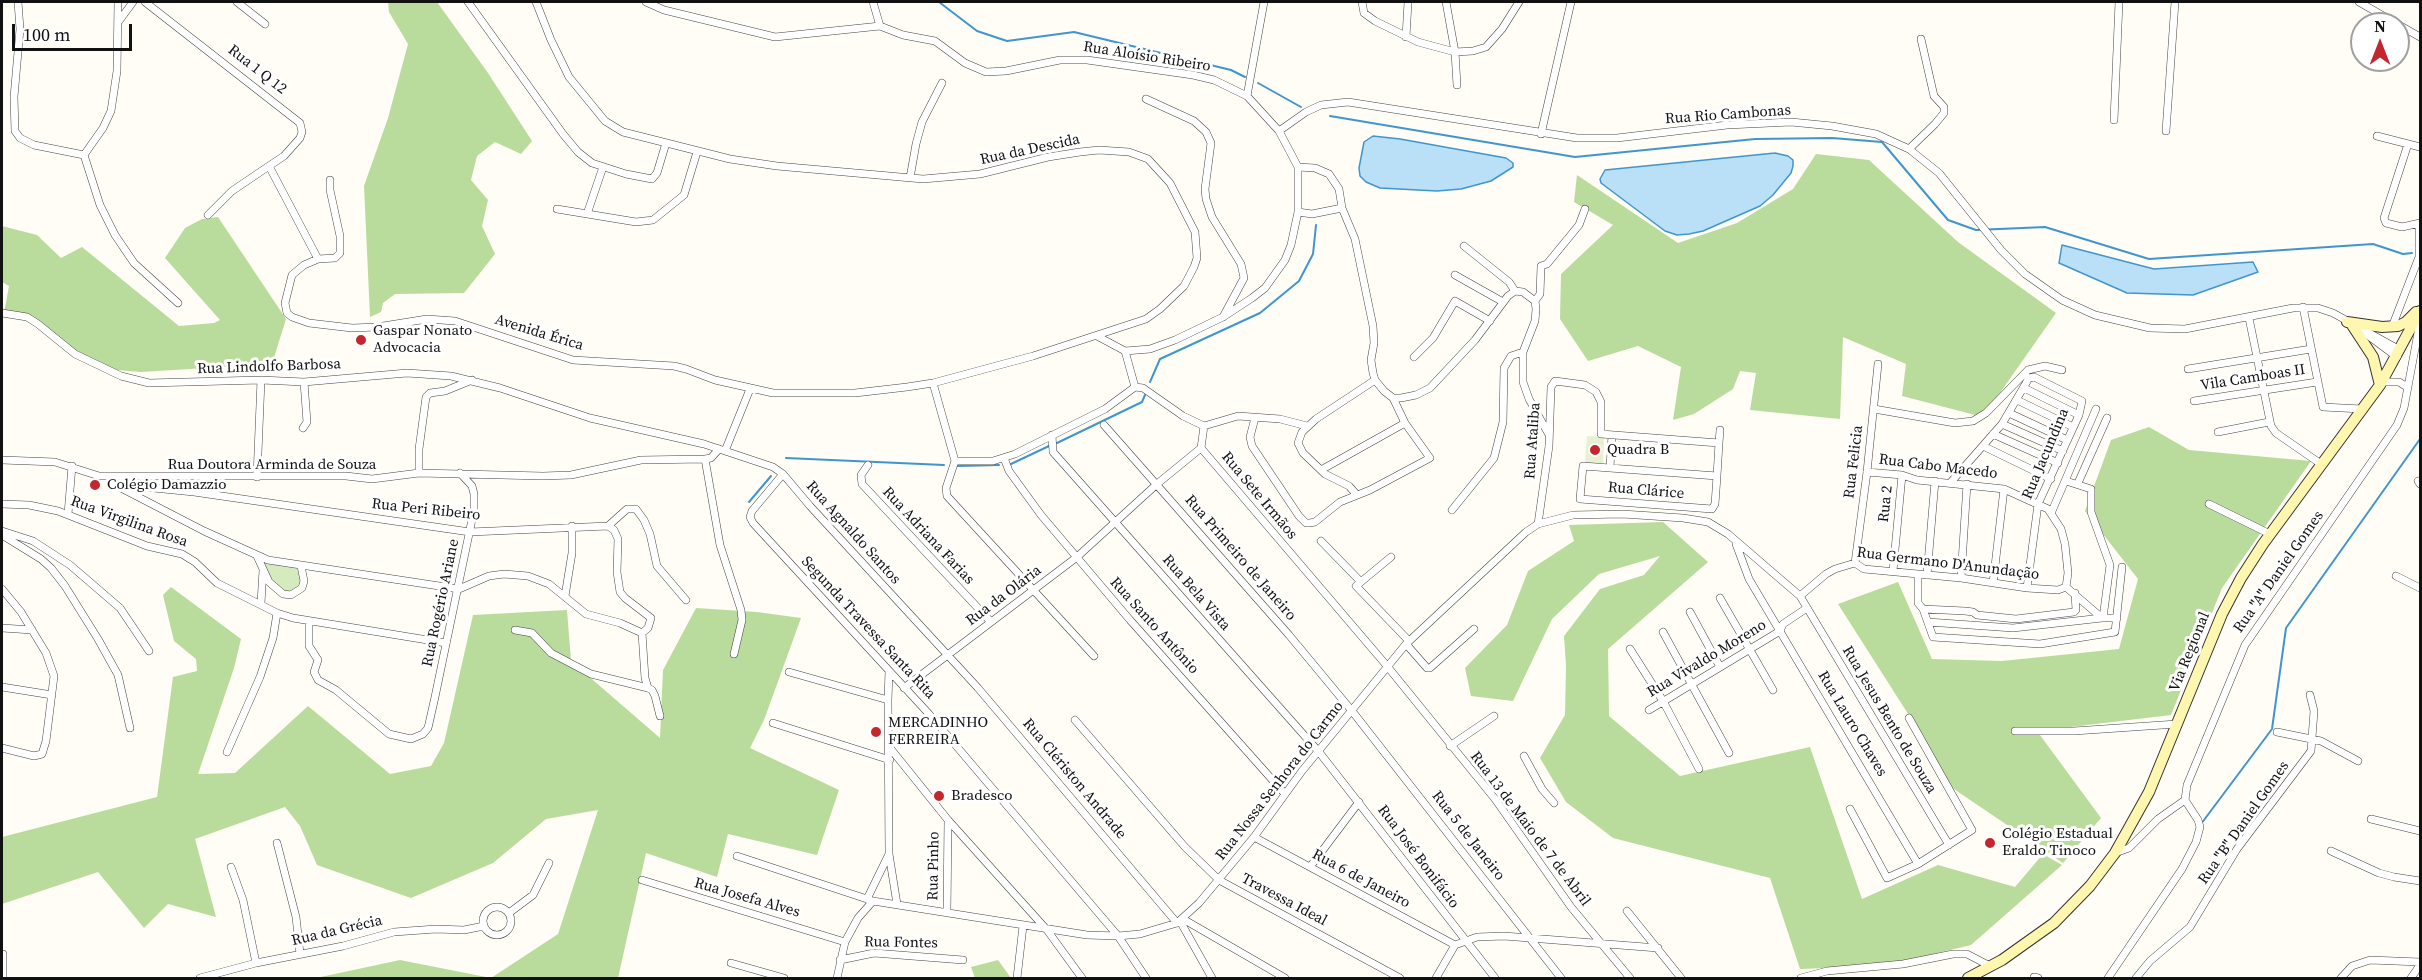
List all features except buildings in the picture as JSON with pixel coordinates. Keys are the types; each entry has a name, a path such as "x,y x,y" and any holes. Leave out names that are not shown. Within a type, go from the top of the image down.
{"main road":[{"path":"2354,326 2403,325 2421,309"},
{"name":"Via Regional","path":"1968,978 2034,939 2054,923 2090,886 2115,853 2149,792 2226,605 2241,578 2270,534 2381,383 2421,309"},
{"path":"2354,326 2373,357 2381,383"}],"street":[{"path":"18,2 20,29 14,97 17,135 42,148 84,155"},
{"path":"84,155 103,128 111,111 117,71 118,2"},
{"path":"118,22 133,2"},
{"name":"Rua 1 Q 12","path":"145,2 295,116 302,127 300,138 284,156 269,166"},
{"path":"237,2 265,24"},
{"path":"468,2 563,134 578,152 592,163 652,178 657,173 666,143"},
{"name":"Rua da Descida","path":"536,2 563,68 605,121 623,132 697,152 777,166 910,178 980,174 1048,157 1099,150 1129,152 1141,155 1155,164 1170,183 1196,232 1197,258 1184,286 1160,309 1139,322 933,383 855,393 773,393 750,389"},
{"name":"Rua Aloísio Ribeiro","path":"646,2 664,10 775,37 880,26 903,35 935,41 965,63 986,72 1006,71 1060,60 1087,60 1193,75 1215,80 1247,96 1279,131 1298,167 1298,212 1291,245 1276,274 1252,298 1223,317 1150,349 1125,351"},
{"path":"873,2 880,26"},
{"path":"1247,96 1264,2"},
{"path":"1362,2 1364,13 1406,37 1455,52 1481,50 1486,47 1502,29 1520,2"},
{"path":"1406,37 1408,2"},
{"path":"1446,2 1455,52 1457,85"},
{"path":"1541,134 1571,2"},
{"path":"2114,120 2119,2"},
{"path":"2166,131 2175,2"},
{"path":"2359,2 2421,37"},
{"path":"1909,149 1944,113 1944,107 1934,96 1921,39"},
{"path":"910,178 922,122 942,83"},
{"path":"1146,99 1194,121 1209,137 1211,149 1205,189 1206,199 1212,217 1241,264 1244,278 1223,317"},
{"name":"Rua Rio Cambonas","path":"1279,131 1306,112 1321,105 1348,102 1561,137 1607,139 1727,125 1791,122 1876,134 1909,149 1948,181 2014,264 2043,287 2076,307 2110,320 2168,329 2204,326 2303,307 2326,310 2399,353"},
{"path":"2377,136 2421,147"},
{"path":"2392,327 2419,257 2420,224 2402,227 2386,223 2384,218 2408,144"},
{"path":"558,209 636,222 653,220 684,195 697,152"},
{"path":"84,155 100,205 115,235 134,263 178,303"},
{"path":"208,215 232,191 269,166 318,259 335,258 340,253 338,225 330,180"},
{"path":"587,214 603,167"},
{"path":"1255,418 1250,433 1252,447 1303,521 1310,523 1315,522 1340,501 1370,490 1429,460 1430,456 1405,423 1393,398 1375,380 1371,360 1374,335 1370,310 1355,239 1342,208 1339,189 1329,174 1315,168 1298,167"},
{"path":"1298,212 1312,214 1342,208"},
{"path":"1548,433 1525,388 1522,374 1523,352 1535,321 1535,301 1540,294 1541,266 1547,264 1579,225 1585,209"},
{"path":"1464,246 1517,291 1528,294 1535,301"},
{"name":"Avenida Érica","path":"318,259 304,265 292,275 285,303 286,312 292,317 309,323 352,328 387,326 427,318 454,321 573,360 674,366 750,389"},
{"path":"1455,275 1503,302"},
{"path":"1393,398 1409,398 1434,385 1490,321 1503,302 1517,291"},
{"path":"1414,357 1433,338 1455,301 1490,321"},
{"path":"2303,307 2323,407 2362,409"},
{"name":"Rua Lindolfo Barbosa","path":"2,313 27,317 75,354 107,370 138,381 159,384 261,380 304,382 407,373 451,376 472,380 590,418 652,431 722,450"},
{"path":"2249,318 2270,424 2276,433 2321,464"},
{"name":"Rua \"A\" Daniel Gomes","path":"2186,800 2187,785 2245,645 2390,439 2404,408 2420,337 2421,322"},
{"path":"1097,336 1125,351 1136,387"},
{"path":"2188,369 2311,349"},
{"path":"1452,510 1494,458 1503,422 1504,368 1511,356 1523,352"},
{"name":"Rua Felicia","path":"1855,563 1868,472 1878,364"},
{"path":"1874,410 1955,423 1973,421 1986,413 2028,370 2045,366 2062,370"},
{"name":"Rua Jacundina","path":"2024,388 2029,378 2034,377 2080,399 2083,403 2058,464 2038,504 2027,588"},
{"path":"257,477 261,380"},
{"path":"419,472 419,449 426,397 430,393 445,391 472,380"},
{"path":"1357,495 1349,486 1320,470 1300,448 1299,438 1307,426 1375,380"},
{"name":"Rua Ataliba","path":"1538,524 1549,446 1551,387 1555,381 1585,385 1596,392 1601,402 1600,434 1612,435"},
{"path":"303,428 307,422 304,382"},
{"name":"Vila Camboas II","path":"2194,401 2317,382"},
{"path":"2381,383 2399,382 2407,387"},
{"path":"933,383 955,461 946,488 947,496 1094,656"},
{"path":"955,461 993,461 1004,458 1105,409 1136,387 1143,388 1183,416 1204,426 1232,416 1291,421 1307,426"},
{"path":"1951,482 2002,424 2024,388 2079,415"},
{"path":"734,654 742,620 738,599 720,545 705,459 711,458 722,450 750,389"},
{"path":"2017,400 2073,427"},
{"path":"2096,409 2052,511 2065,544 2068,573 2066,587 2103,618"},
{"path":"2009,412 2067,440"},
{"path":"2078,483 2107,418"},
{"path":"1320,470 1405,423"},
{"path":"2002,424 2062,451"},
{"path":"2218,432 2270,424"},
{"name":"Rua Primeiro de Janeiro","path":"1104,425 1289,634 1353,711"},
{"name":"Rua Sete Irmãos","path":"1204,426 1201,448 1387,666"},
{"path":"1719,430 1719,443 1717,476 1610,467 1612,435 1719,443"},
{"path":"1993,434 2058,464"},
{"name":"Rua Bela Vista","path":"1052,435 1053,452 1319,752"},
{"path":"1983,446 2051,479"},
{"name":"Rua da Olária","path":"904,688 1077,557 1157,484 1201,448"},
{"name":"Rua Agnaldo Santos","path":"722,450 773,467 783,474 948,655"},
{"name":"Rua Santo Antônio","path":"1004,458 1009,471 1041,515 1285,794"},
{"name":"Rua Doutora Arminda de Souza","path":"2,460 37,460 72,466 99,476 346,476 372,480 419,472 558,476 595,471 640,460 705,459"},
{"name":"Rua Adriana Farias","path":"868,465 861,476 862,484 991,622"},
{"path":"68,514 72,466"},
{"name":"Rua Clárice","path":"1610,467 1583,466 1580,499 1710,510 1715,504 1717,476"},
{"name":"Rua Cabo Macedo","path":"1868,472 2004,489 2052,511"},
{"name":"Rua Rogério Ariane","path":"309,622 309,646 318,660 314,672 315,677 336,690 389,734 400,738 418,738 428,728 431,716 474,510 472,486 460,473"},
{"name":"Segunda Travessa Santa Rita","path":"783,474 752,511 751,519 929,714 1118,936 1146,978"},
{"name":"Rua 2","path":"1893,571 1902,475"},
{"path":"99,476 257,556 301,566 459,589 489,576 517,574 539,580 565,596 586,614 620,623 642,633"},
{"path":"1927,575 1935,481"},
{"path":"2066,481 2091,489 2091,512 2110,563 2103,618"},
{"name":"Rua Peri Ribeiro","path":"113,484 214,495 470,532 608,526"},
{"path":"1961,578 1967,484"},
{"path":"1993,583 2004,489"},
{"name":"Rua Virgilina Rosa","path":"2,504 29,505 68,514 147,546 182,554 195,562 217,583 277,613 309,622 446,643"},
{"path":"2208,504 2270,534"},
{"path":"642,633 648,628 651,618 620,592 617,572 618,539 614,530 608,526 627,509 636,509 650,534 657,566 686,600"},
{"name":"Rua Nossa Senhora do Carmo","path":"1180,921 1219,880 1408,642 1516,541 1538,524 1573,515 1601,513 1683,518 1718,527 1800,596 1807,608"},
{"path":"565,596 572,554 572,526"},
{"path":"2,533 33,540 69,565 120,608 149,651"},
{"path":"2,533 41,559 65,586 99,639 118,675 130,728"},
{"path":"1320,541 1358,583 1357,588 1408,642 1427,668 1430,668 1474,629"},
{"path":"1736,542 1749,579 1780,631 1784,624 1807,608"},
{"path":"257,556 275,589 283,594 291,595 302,588 304,581 301,566"},
{"path":"1358,583 1391,557"},
{"name":"Rua Germano D'Anundação","path":"1800,596 1817,580 1835,569 1855,563 1863,568 1961,578 2027,588 2058,590 2066,587"},
{"path":"1918,574 1917,598 1932,636 1935,638 2040,644 2113,633 2116,629 2121,567"},
{"path":"261,603 263,569"},
{"path":"2396,576 2421,588"},
{"path":"2,589 14,602 32,630 53,670 52,695 44,750 40,756 34,756 2,748"},
{"path":"1923,609 1965,611 1977,615 2016,619 2074,612 2076,610 2075,593"},
{"path":"1720,598 1773,690"},
{"name":"Rua Jesus Bento de Souza","path":"1807,608 1949,846"},
{"path":"1690,612 1720,667"},
{"path":"227,752 260,677 273,638 277,613"},
{"path":"1928,622 2013,628 2117,618"},
{"path":"2,628 32,630"},
{"path":"515,630 532,633 551,653 591,674 652,690 660,716"},
{"name":"Rua Vivaldo Moreno","path":"1649,710 1780,631"},
{"name":"Rua Lauro Chaves","path":"1780,631 1918,864"},
{"path":"1663,632 1729,753"},
{"path":"642,633 644,668 648,688"},
{"path":"1630,649 1663,701 1699,769"},
{"name":"Rua Clériston Andrade","path":"948,655 1180,921"},
{"name":"Rua 13 de Maio de 7 de Abril","path":"1387,666 1450,747 1495,799 1571,907 1630,978"},
{"path":"889,671 889,854 897,904"},
{"path":"789,672 888,700"},
{"path":"2,687 52,695"},
{"name":"Rua \"B\" Daniel Gomes","path":"2136,978 2150,961 2190,927 2238,849 2311,751 2314,711 2310,695"},
{"name":"Rua 5 de Janeiro","path":"1353,711 1561,978"},
{"path":"1450,747 1494,716"},
{"path":"1850,809 1885,876 1893,877 1918,864 1971,831 1972,828 1909,718"},
{"name":"Travessa Ideal","path":"1075,720 1185,847 1219,880 1400,978"},
{"path":"773,723 890,760"},
{"path":"2015,731 2074,731 2177,724"},
{"path":"2277,732 2313,739 2358,761"},
{"path":"890,748 948,820 1047,930 1082,978"},
{"name":"Rua José Bonifácio","path":"1319,752 1495,978"},
{"path":"1524,756 1542,789 1554,803"},
{"path":"2108,978 2182,869 2196,842 2200,826 2196,814 2186,800 2158,819 2129,848 2115,853"},
{"path":"1310,867 1359,802"},
{"path":"2371,819 2421,831"},
{"name":"Rua Pinho","path":"947,912 948,820"},
{"name":"Rua 6 de Janeiro","path":"1254,837 1455,945"},
{"path":"277,843 296,916 300,954"},
{"path":"2331,850 2379,873 2421,880"},
{"path":"837,978 845,942 870,900 889,854"},
{"path":"737,856 870,900 1047,930 1118,936 1149,932 1180,921 1285,978"},
{"path":"509,914 533,895 549,863"},
{"path":"231,867 243,900 256,963"},
{"name":"Rua Josefa Alves","path":"642,880 845,942"},
{"path":"498,906 509,914 511,922 503,933 490,933 484,926 483,917 488,909 498,906"},
{"path":"1627,911 1681,978"},
{"path":"1180,921 1212,978"},
{"name":"Rua da Grécia","path":"200,978 256,963 343,946 394,932 464,930 484,926"},
{"path":"1017,978 1023,926"},
{"path":"1436,978 1455,945 1491,936 1658,948"},
{"name":"Rua Fontes","path":"840,960 874,953 963,960"},
{"path":"3,954 3,978"},
{"path":"1801,978 1827,970 1903,964 1953,954 1967,954 1990,966"},
{"path":"2341,978 2352,966 2370,960 2421,963"},
{"path":"731,963 784,978"},
{"path":"2411,978 2421,963"}],"green space":[{"path":"388,2 437,2 488,73 532,141 521,154 495,142 477,156 471,180 488,200 482,226 495,254 464,293 395,294 383,303 381,312 370,317 364,186 388,118 408,44 389,12"},
{"path":"1816,154 1869,160 1958,242 2056,313 1983,417 1902,396 1906,364 1843,337 1840,419 1750,410 1756,373 1740,371 1733,389 1694,414 1673,420 1681,367 1638,346 1588,361 1560,319 1561,274 1613,225 1574,202 1577,175 1678,243 1737,223 1793,189"},
{"path":"218,217 286,319 272,364 141,372 116,370 62,345 33,321 4,313 9,286 2,282 2,226 37,235 61,258 82,247 179,326 214,323 220,320 165,258 185,228 202,219"},
{"path":"2149,427 2189,450 2311,461 2222,588 2171,715 2037,731 2101,818 2063,863 1951,787 1910,717 1838,604 1898,582 1932,659 2002,661 2119,649 2138,579 2085,511 2111,440"},
{"name":"Quadra B","path":"1587,436 1604,437 1603,463 1585,463"},
{"path":"1663,522 1708,562 1608,649 1609,716 1680,776 1810,747 1862,899 1938,865 2015,887 2043,854 2062,865 1971,945 1883,966 1800,969 1770,878 1613,838 1566,802 1540,758 1565,715 1564,636 1600,589 1644,575 1660,556 1599,574 1552,619 1513,701 1471,696 1465,668 1507,625 1528,571 1574,541 1569,525"},
{"path":"262,562 298,568 301,581 297,591 286,592 274,585"},
{"path":"171,587 241,639 234,668 198,774 235,773 308,706 390,774 431,766 444,743 473,615 567,610 571,661 660,738 663,670 696,608 757,612 801,618 764,720 750,748 839,790 817,855 728,834 717,877 646,853 618,978 491,978 558,934 598,810 546,819 493,863 411,898 317,865 300,826 285,807 195,839 216,917 168,904 144,928 98,872 2,904 2,837 157,797 173,677 197,671 196,659 174,641 163,595"},
{"path":"400,960 491,978 316,978"},
{"path":"998,960 1011,978 975,978 971,967"}],"water":[{"path":"1373,136 1506,158 1513,163 1513,167 1491,181 1461,189 1437,191 1380,188 1366,182 1360,176 1359,168 1364,142"},
{"path":"1775,153 1788,156 1793,160 1793,166 1791,173 1773,195 1760,206 1703,231 1689,234 1677,235 1665,231 1601,183 1600,179 1605,170"},
{"path":"2062,245 2154,269 2253,262 2258,272 2193,295 2127,293 2059,263"}],"waterway":[{"path":"939,2 977,31 1007,41 1074,32 1231,70 1245,77"},
{"path":"1258,83 1301,107"},
{"path":"1330,116 1575,157 1755,139 1832,138 1882,142 1948,220 1976,230 2045,227 2149,259 2373,244 2403,254 2412,253"},
{"path":"1150,382 1160,359 1260,313 1299,281 1313,254 1316,225"},
{"path":"1057,443 1142,402 1145,395"},
{"path":"2201,824 2272,729 2286,628 2420,439"},
{"path":"1011,464 1049,446"},
{"path":"786,458 944,465"},
{"path":"958,466 999,465"},
{"path":"749,502 771,476"}],"place":[{"name":"Gaspar Nonato Advocacia","path":"361,340"},
{"name":"Quadra B","path":"1595,450"},
{"name":"Colégio Damazzio","path":"95,485"},
{"name":"MERCADINHO FERREIRA","path":"876,732"},
{"name":"Bradesco","path":"939,796"},
{"name":"Colégio Estadual Eraldo Tinoco","path":"1990,843"}]}
